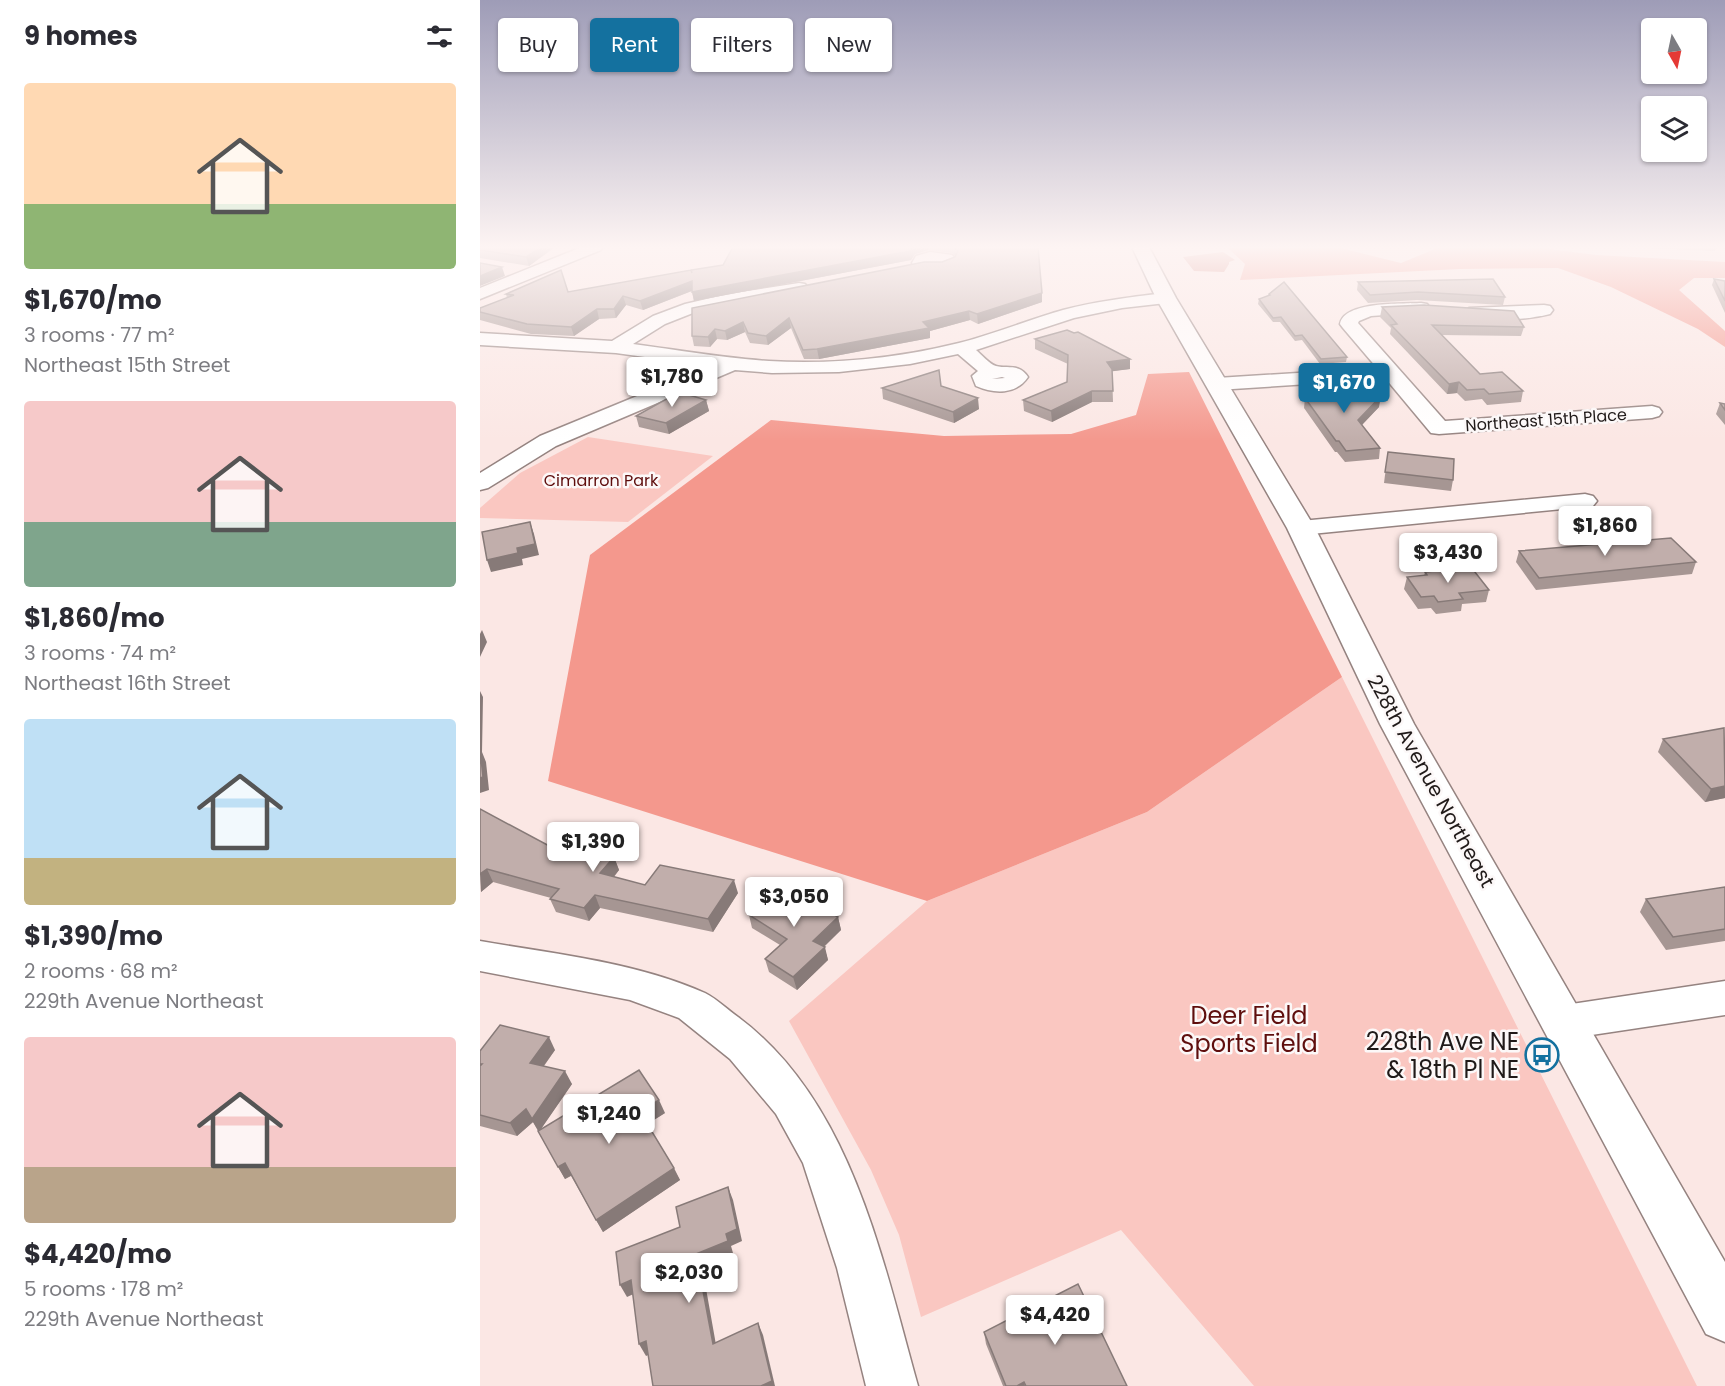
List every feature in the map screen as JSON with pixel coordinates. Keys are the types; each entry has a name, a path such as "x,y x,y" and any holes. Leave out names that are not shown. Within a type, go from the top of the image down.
{"main road":[{"name":"228th Avenue Northeast","path":"1174,312 1301,528 1397,724 1565,1022 1725,1315"}],"street":[{"path":"616,347 660,320 685,312"},
{"path":"480,339 616,347 734,364 772,367 839,366 899,360 962,348 1081,312"},
{"path":"1371,312 1356,314 1350,318 1349,324 1389,373"},
{"path":"1485,312 1523,312"},
{"path":"962,348 991,372"},
{"path":"480,483 548,441 734,364"},
{"path":"1216,384 1389,373"},
{"name":"Northeast 15th Place","path":"1389,373 1439,428 1652,412"},
{"path":"1301,528 1585,501"},
{"path":"480,956 632,984 693,1006 745,1046 791,1100 823,1156 861,1268 892,1386"},
{"path":"1565,1022 1725,998"}],"green space":[{"name":"Cimarron Park","path":"588,437 713,456 628,522 480,518 480,508 520,473"},
{"name":"Deer Field Sports Field","path":"1342,677 1697,1386 1254,1386 1121,1230 921,1317 899,1235 871,1170 789,1021 927,901 1147,812"}],"shaded area":[{"path":"1662,312 1703,312 1725,331 1725,347 1698,329"},
{"path":"1189,372 1342,677 1147,812 927,901 548,781 590,555 771,420 944,436 1071,434 1136,415 1148,374"}],"building":[{"path":"480,312 593,312 571,327 527,324"},
{"path":"692,312 966,312 923,322 929,328 817,349 803,350 789,318 766,336 748,333 743,322 725,331 715,329 708,337 692,336"},
{"path":"1268,312 1309,312 1347,357 1321,359 1302,335 1295,336 1281,317 1273,318"},
{"path":"1386,312 1514,312 1524,327 1432,325 1480,374 1502,372 1523,391 1489,394 1484,389 1467,390 1459,382 1449,384 1391,325 1397,324"},
{"path":"1067,330 1078,332 1130,359 1107,362 1112,369 1113,391 1092,391 1051,411 1023,400 1067,382 1068,355 1035,339"},
{"path":"939,370 941,386 978,398 953,412 882,388"},
{"path":"1321,382 1381,396 1358,420 1380,448 1346,451 1339,441 1336,441 1305,398"},
{"path":"679,392 706,400 666,423 636,416"},
{"path":"1388,452 1454,459 1453,480 1385,472"},
{"path":"530,522 535,544 517,548 518,553 487,560 482,532"},
{"path":"1671,538 1696,562 1539,578 1519,551"},
{"path":"1471,567 1489,590 1459,593 1463,599 1438,602 1434,596 1421,597 1407,577 1427,575 1425,572"},
{"path":"1724,728 1725,786 1711,789 1663,739"},
{"path":"480,749 483,777 480,778"},
{"path":"480,809 553,848 558,842 614,857 600,873 645,885 660,865 734,880 708,919 595,895 584,908 550,899 559,889 487,869 480,874"},
{"path":"783,885 838,917 813,941 825,947 793,977 765,959 787,939 749,915"},
{"path":"1725,887 1725,929 1673,937 1646,899"},
{"path":"500,1025 549,1037 530,1063 565,1071 532,1119 526,1109 510,1123 480,1115 480,1066 482,1064 480,1064 480,1051"},
{"path":"639,1070 659,1100 640,1112 674,1168 596,1220 565,1163 558,1167 538,1131"},
{"path":"728,1187 737,1229 726,1234 728,1241 696,1254 713,1344 758,1323 772,1381 761,1386 653,1386 646,1341 639,1344 631,1280 620,1285 616,1252 680,1227 676,1207"},
{"path":"1078,1284 1127,1386 1026,1386 1024,1382 1017,1386 1006,1386 984,1332"}],"place":[{"name":"228th Ave NE & 18th Pl NE","path":"1542,1055"}]}
